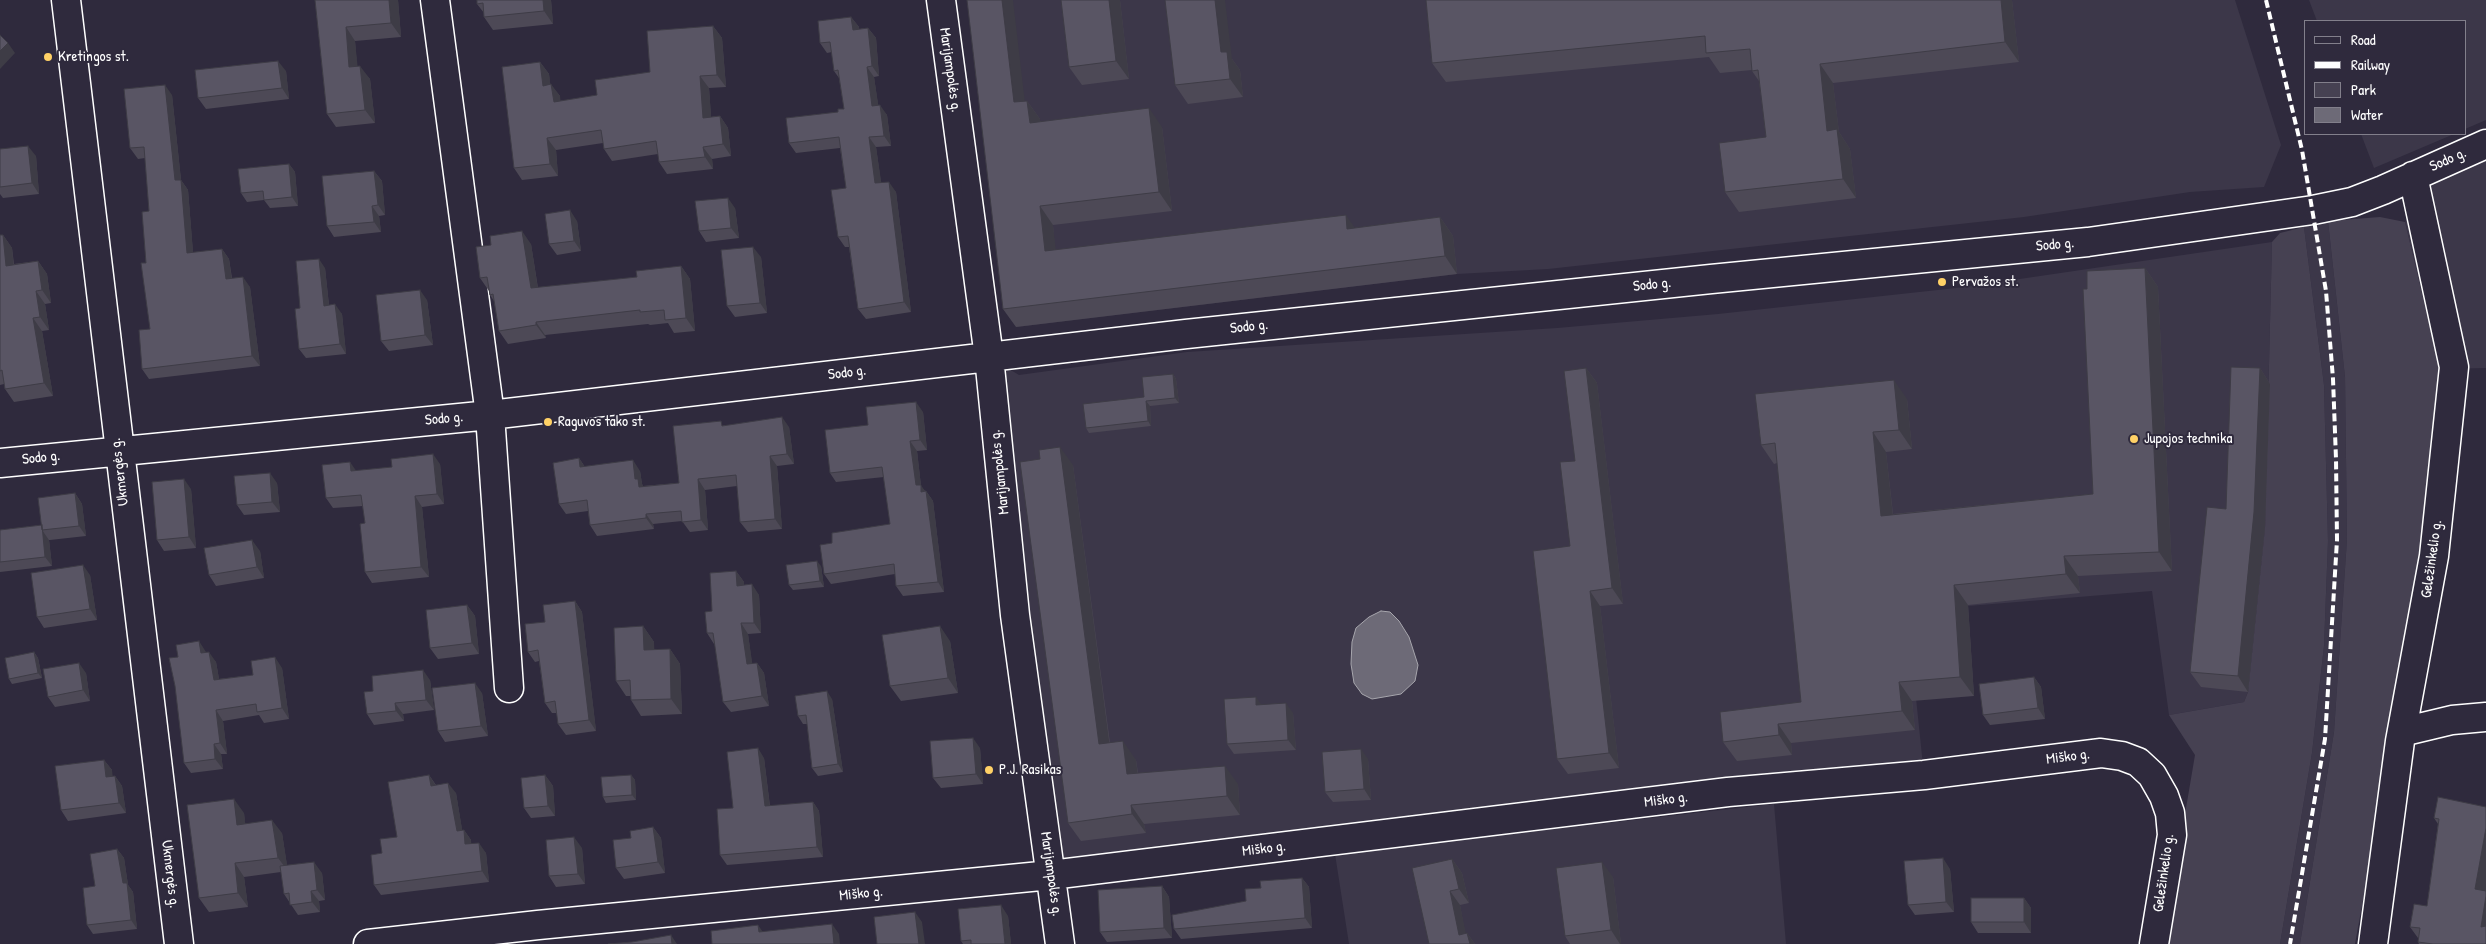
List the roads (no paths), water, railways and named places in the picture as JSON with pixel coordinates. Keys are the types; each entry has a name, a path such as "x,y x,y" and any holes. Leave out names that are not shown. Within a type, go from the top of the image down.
{"street":[{"name":"Ukmergės g.","path":"66,0 178,944"},
{"path":"435,0 490,415 509,688"},
{"name":"Marijampolės g.","path":"941,0 989,357 1015,615 1060,944"},
{"name":"Sodo g.","path":"0,462 490,415 989,357 1580,292 2088,242 2313,210 2352,202 2486,144"},
{"name":"Geležinkelio g.","path":"2373,944 2402,732 2434,556 2454,367 2413,176"},
{"path":"2402,732 2452,720 2486,716"},
{"name":"Miško g.","path":"368,944 538,925 1051,875 1728,792 1924,775 2101,753 2122,756 2138,762 2152,775"},
{"name":"Geležinkelio g.","path":"2152,775 2164,796 2170,813 2172,835 2154,944"}],"water":[{"path":"1381,611 1390,612 1399,621 1409,637 1418,665 1415,681 1401,694 1372,699 1362,694 1354,683 1351,664 1352,642 1356,628 1369,617"}],"railway":[{"path":"2266,0 2302,150 2326,291 2333,379 2336,459 2337,540 2325,739 2290,944"}],"place":[{"name":"Kretingos st.","path":"48,57"},
{"name":"Pervažos st.","path":"1942,282"},
{"name":"Raguvos tako st.","path":"548,422"},
{"name":"Jupojos technika","path":"2134,439"},
{"name":"P.J. Rasikas","path":"989,770"}]}
